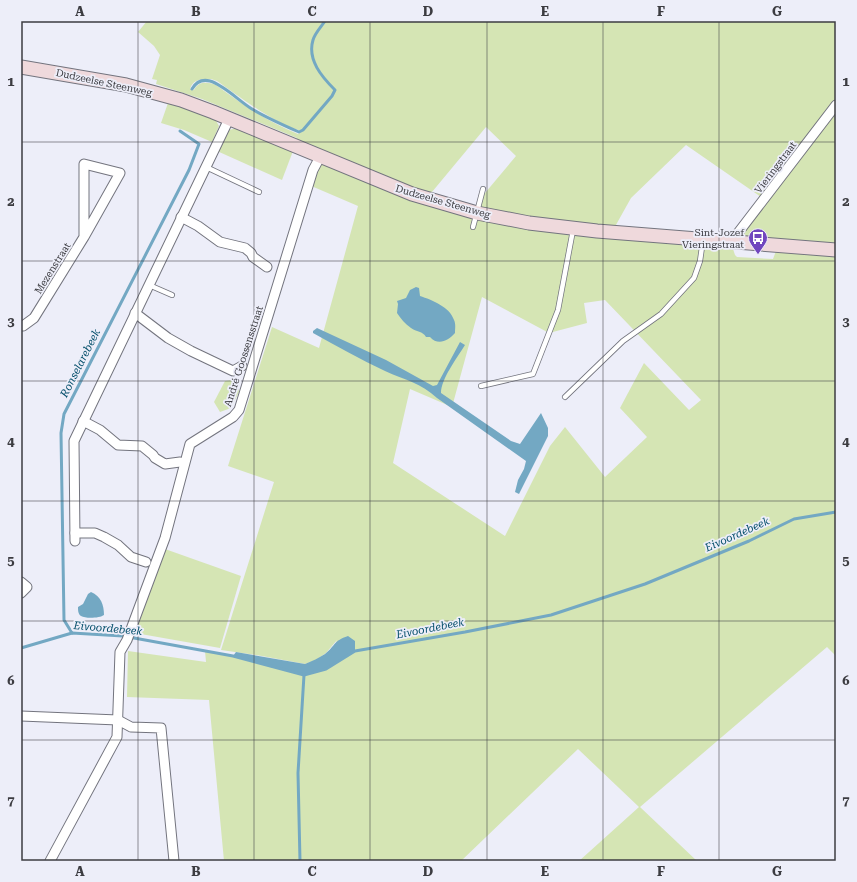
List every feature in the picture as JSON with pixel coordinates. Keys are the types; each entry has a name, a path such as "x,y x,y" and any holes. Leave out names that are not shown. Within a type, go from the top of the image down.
{"main road":[{"name":"Dudzeelse Steenweg","path":"21,67 126,85 181,100 412,194 477,213 529,223 574,228 836,250"}],"street":[{"name":"Vieringstraat","path":"731,242 836,105"},
{"path":"146,562 131,557 118,545 95,533 75,537 74,441 229,119"},
{"name":"André Goossensstraat","path":"50,861 117,737 120,652 127,639 165,538 190,444 233,418 239,410 313,170 320,157"},
{"name":"Mezenstraat","path":"21,326 34,318 84,237 120,173 84,164 84,237"},
{"path":"181,218 198,226 220,242 244,248 251,253 253,257 267,267"},
{"name":"André Goossensstraat","path":"135,313 168,338 191,351 232,371 242,366"},
{"path":"83,421 100,430 118,445 142,446 164,464 180,462"},
{"path":"21,582 27,587 21,593"},
{"path":"21,716 118,720 130,727 161,728 174,861"}],"lane":[{"path":"206,166 259,192"},
{"path":"473,226 483,189"},
{"path":"481,386 533,374 558,310 574,228"},
{"path":"565,397 623,341 661,314 694,278 700,261 704,240"},
{"path":"149,285 172,296"}],"green space":[{"path":"147,21 836,21 836,250 731,243 737,257 773,259 776,251 836,256 836,656 827,647 640,807 697,861 579,861 639,807 578,749 461,861 224,861 209,700 127,697 128,651 206,662 205,651 233,656 304,675 326,669 337,640 326,653 316,660 305,664 221,650 274,482 228,466 272,327 319,348 358,206 309,185 320,157 294,146 297,138 202,99 156,84 157,80 152,79 160,55 154,46 138,32","holes":["211,79 217,81 258,110 281,123 302,131 298,134 276,124 245,106 216,85 204,83 198,85 194,90 190,89 195,81","486,127 516,156 480,199 476,213 427,198","686,145 764,199 731,242 612,232 631,198","482,297 549,333 587,323 584,303 605,300 701,400 689,410 644,363 620,408 647,437 605,477 565,427 550,446 505,536 393,463 410,389 452,407"]},
{"path":"168,103 215,119 219,126 212,142 184,130 161,123"},
{"path":"238,128 293,151 282,180 217,151 228,130"},
{"path":"232,380 237,382 239,392 231,408 220,412 214,402 225,381"},
{"path":"165,549 241,576 220,648 135,633"}],"water":[{"path":"416,287 419,288 420,296 440,305 452,315 455,323 455,333 446,340 440,342 433,340 430,337 426,337 407,325 397,313 397,301 406,298 410,290"},
{"path":"317,328 386,360 433,386 437,385 460,342 465,345 446,375 441,393 511,441 520,444 541,413 548,428 548,436 519,494 515,492 526,461 425,389 376,367 313,333 313,331"},
{"path":"91,592 100,598 103,604 104,615 86,618 81,616 78,607 83,604 88,594"},
{"path":"348,636 355,641 355,651 326,669 304,675 233,656 236,652 305,664 325,654 337,642"}],"waterway":[{"name":"Ronselarebeek","path":"192,89 195,85 204,80 210,81 221,86 247,106 263,115 299,132 303,130 332,96 335,90 325,80 317,68 312,54 314,37 325,21"},
{"name":"Ronselarebeek","path":"72,633 64,620 61,433 64,414 189,170 199,144 180,131"},
{"name":"Eivoordebeek","path":"21,648 72,633 123,636 233,656 304,675 326,669 355,651 551,615 645,584 749,541 794,519 836,512"},
{"path":"300,861 298,773 304,675"}],"place":[{"name":"Sint-Jozef Vieringstraat","path":"758,255"}]}
